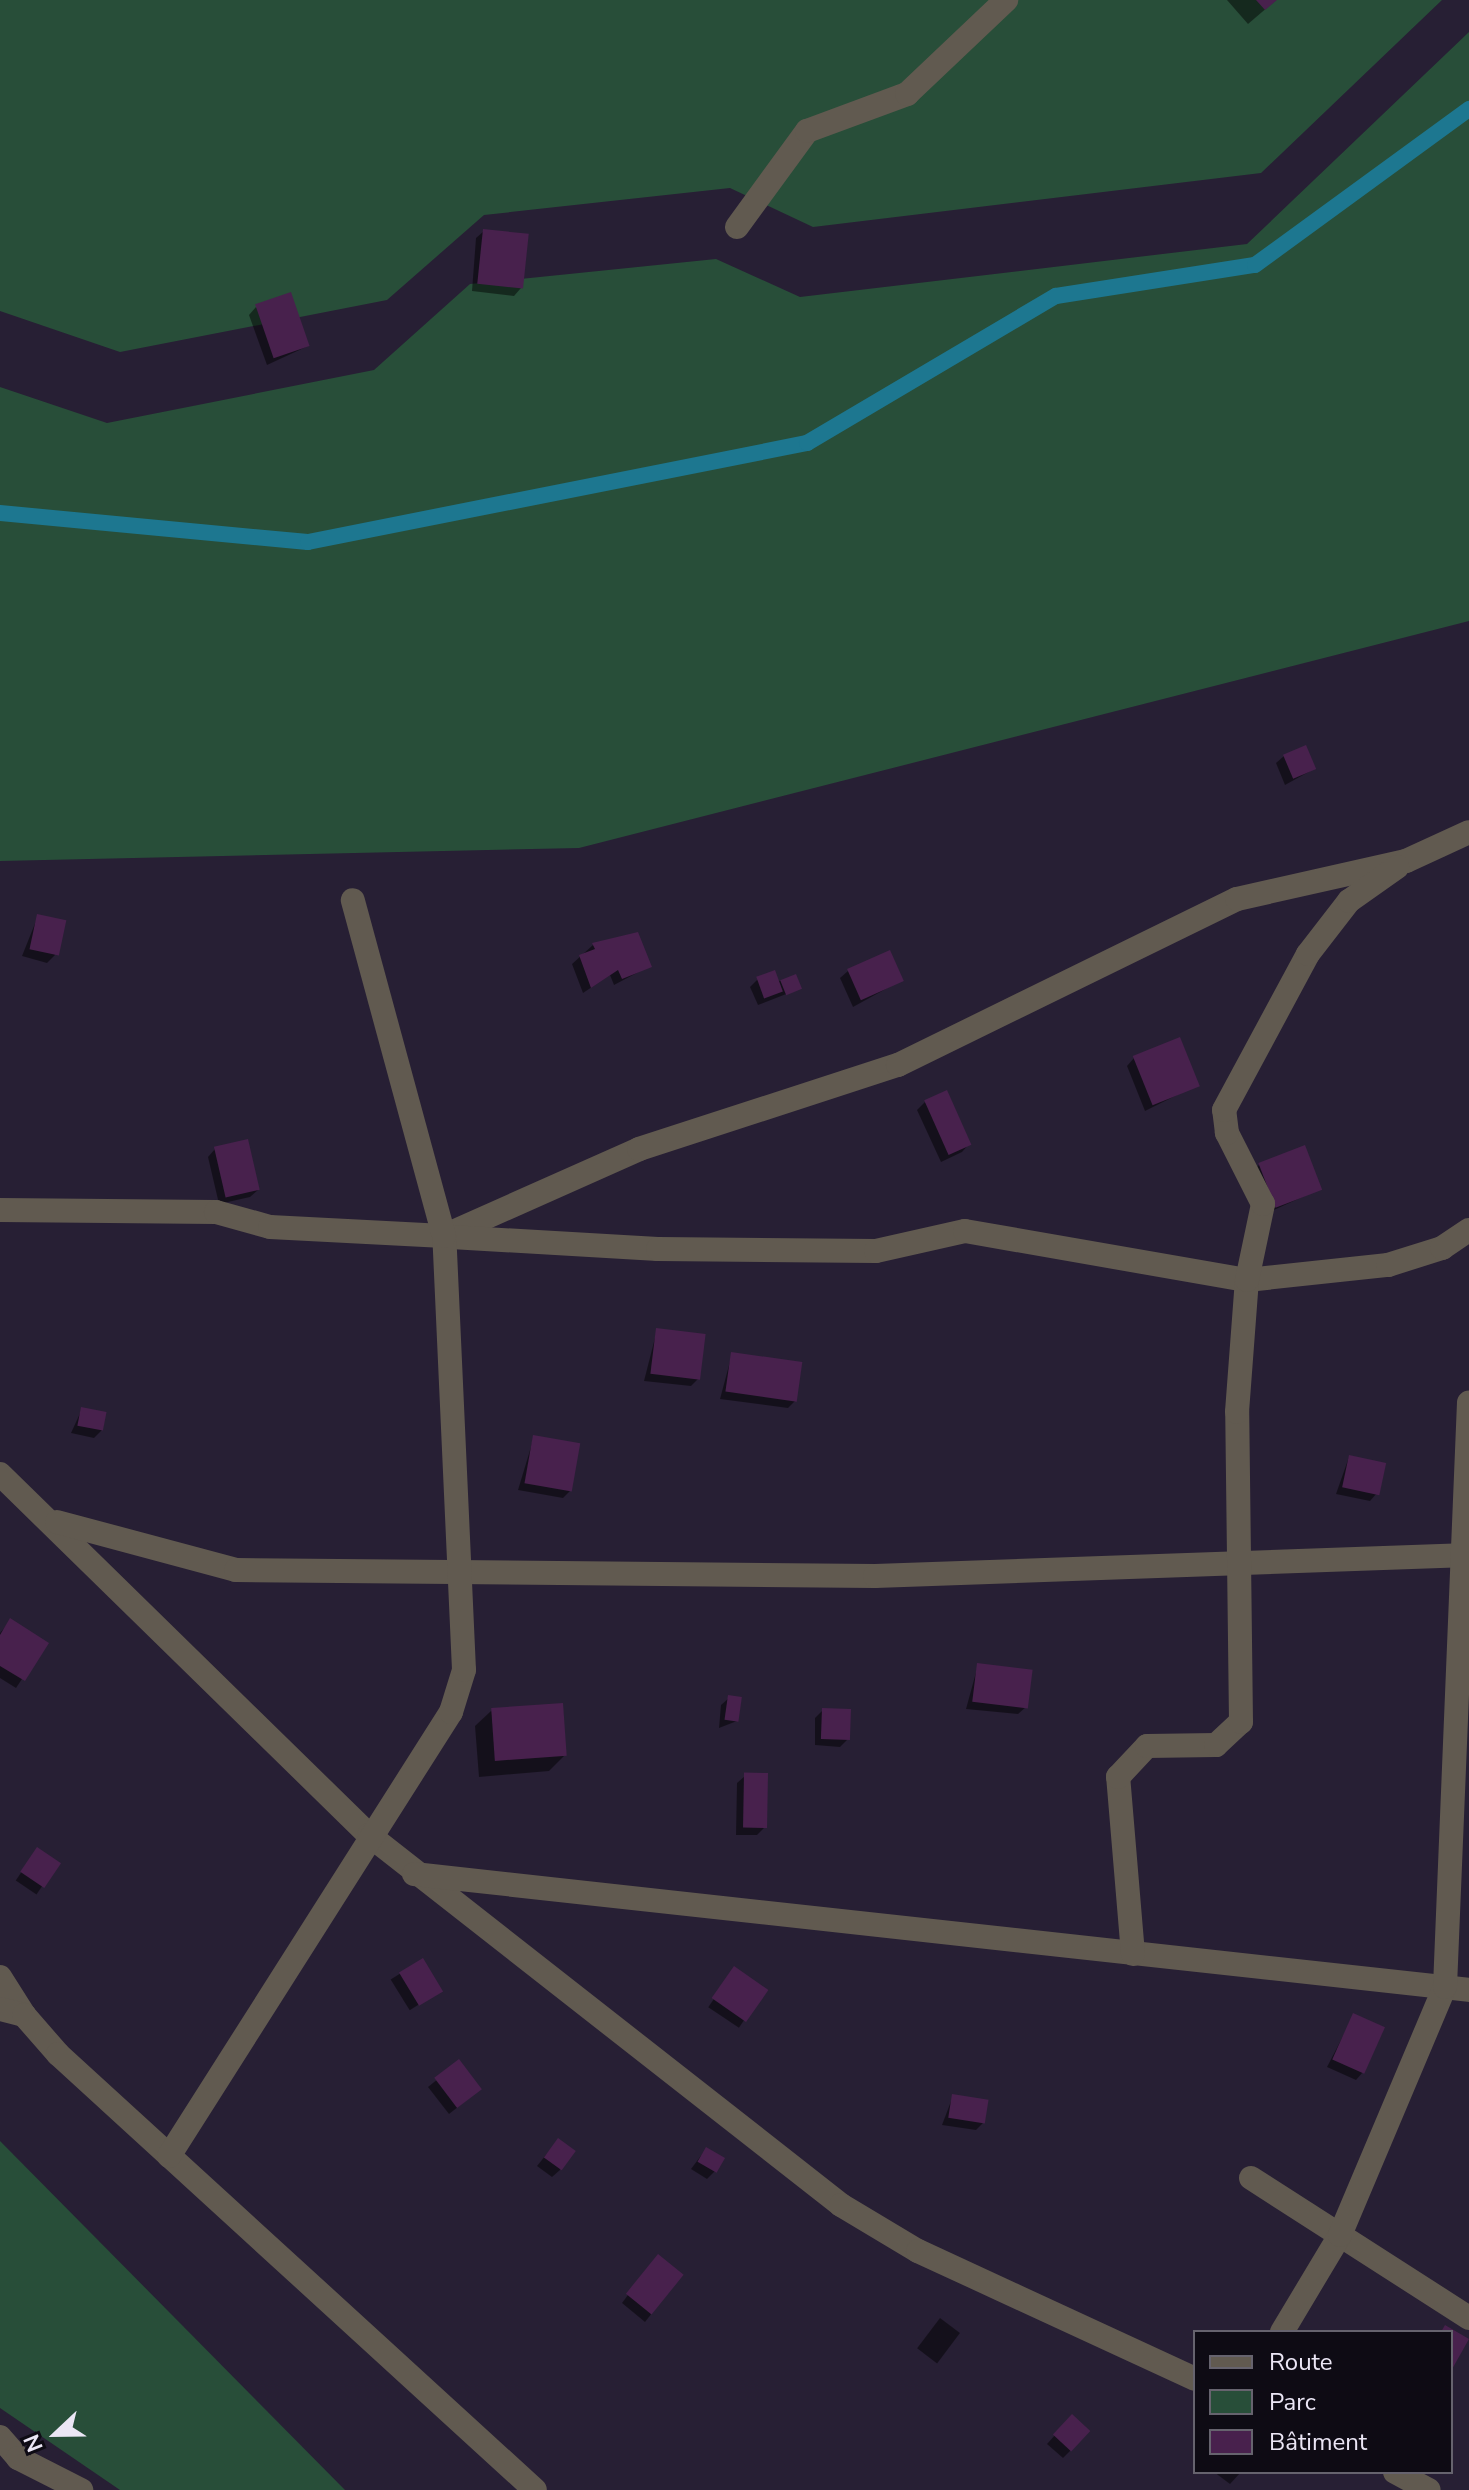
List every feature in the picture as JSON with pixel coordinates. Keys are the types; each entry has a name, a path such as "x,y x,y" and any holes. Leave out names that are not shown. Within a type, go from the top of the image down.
{"street":[{"path":"737,227 807,131 907,94 1006,0"},
{"path":"1133,1954 1118,1777 1147,1746 1216,1745 1241,1722 1242,1562 1237,1412 1247,1280 1263,1204 1227,1133 1224,1110 1308,954 1349,901 1406,861 1469,832"},
{"path":"444,1236 639,1149 898,1065 1237,899 1406,861"},
{"path":"169,2156 458,1692 464,1670 444,1236 353,900"},
{"path":"0,1210 216,1212 270,1227 658,1249 876,1251 965,1231 1247,1280 1388,1265 1469,1230"},
{"path":"1283,2330 1340,2235 1457,1988 1469,1402"},
{"path":"0,1474 55,1521 369,1835 414,1874 841,2205 918,2251 1193,2378"},
{"path":"55,1521 236,1570 875,1576 1465,1555"},
{"path":"414,1874 1457,1988"},
{"path":"0,1977 24,2015 169,2156 535,2490"},
{"path":"0,2009 24,2015"},
{"path":"1251,2178 1469,2318"},
{"path":"0,2437 18,2458 81,2490"},
{"path":"1399,2474 1429,2490"}],"green space":[{"path":"0,0 1442,0 1261,173 813,227 730,188 484,215 387,300 120,352 0,311"},
{"path":"1469,32 1469,621 579,848 0,861 0,387 107,423 374,370 470,284 716,259 800,297 1247,244"},
{"path":"0,2141 345,2490 120,2490 0,2408"}],"building":[{"path":"1256,0 1277,0 1265,10"},
{"path":"483,229 529,234 523,289 477,284"},
{"path":"291,292 310,346 274,358 255,304"},
{"path":"1306,745 1316,769 1293,779 1283,755"},
{"path":"37,914 66,920 59,955 30,949"},
{"path":"638,932 652,967 622,979 618,970 591,988 579,955 595,949 592,943"},
{"path":"890,950 904,981 861,1000 847,969"},
{"path":"775,970 783,992 764,998 756,977"},
{"path":"796,974 802,989 786,995 780,980"},
{"path":"1180,1037 1200,1086 1153,1105 1133,1056"},
{"path":"947,1090 971,1145 949,1155 924,1100"},
{"path":"248,1139 260,1190 226,1198 214,1147"},
{"path":"1305,1145 1322,1190 1276,1208 1258,1163"},
{"path":"656,1328 706,1334 700,1380 650,1374"},
{"path":"731,1352 802,1362 797,1402 725,1392"},
{"path":"81,1407 107,1412 103,1431 77,1426"},
{"path":"533,1435 580,1443 572,1492 524,1483"},
{"path":"1349,1455 1386,1463 1379,1495 1342,1487"},
{"path":"10,1618 49,1643 25,1681 0,1666 0,1635"},
{"path":"977,1663 1033,1670 1028,1709 972,1702"},
{"path":"728,1695 742,1697 738,1722 725,1720"},
{"path":"563,1703 567,1756 495,1761 491,1708"},
{"path":"822,1708 851,1709 850,1740 821,1739"},
{"path":"744,1773 768,1773 767,1828 743,1828"},
{"path":"37,1847 61,1863 44,1888 20,1872"},
{"path":"423,1958 443,1991 419,2006 399,1972"},
{"path":"734,1966 768,1990 746,2022 712,1998"},
{"path":"1353,2013 1385,2027 1364,2074 1332,2060"},
{"path":"459,2059 482,2089 457,2108 434,2078"},
{"path":"952,2094 989,2100 985,2123 948,2118"},
{"path":"558,2138 576,2151 562,2170 544,2157"},
{"path":"706,2147 725,2158 717,2173 698,2162"},
{"path":"658,2254 684,2275 652,2314 626,2294"},
{"path":"1445,2325 1469,2339 1453,2367 1453,2330 1442,2330"},
{"path":"1072,2414 1090,2431 1071,2452 1053,2434"}],"waterway":[{"path":"0,513 308,542 807,443 1056,296 1255,265 1469,109"}]}
